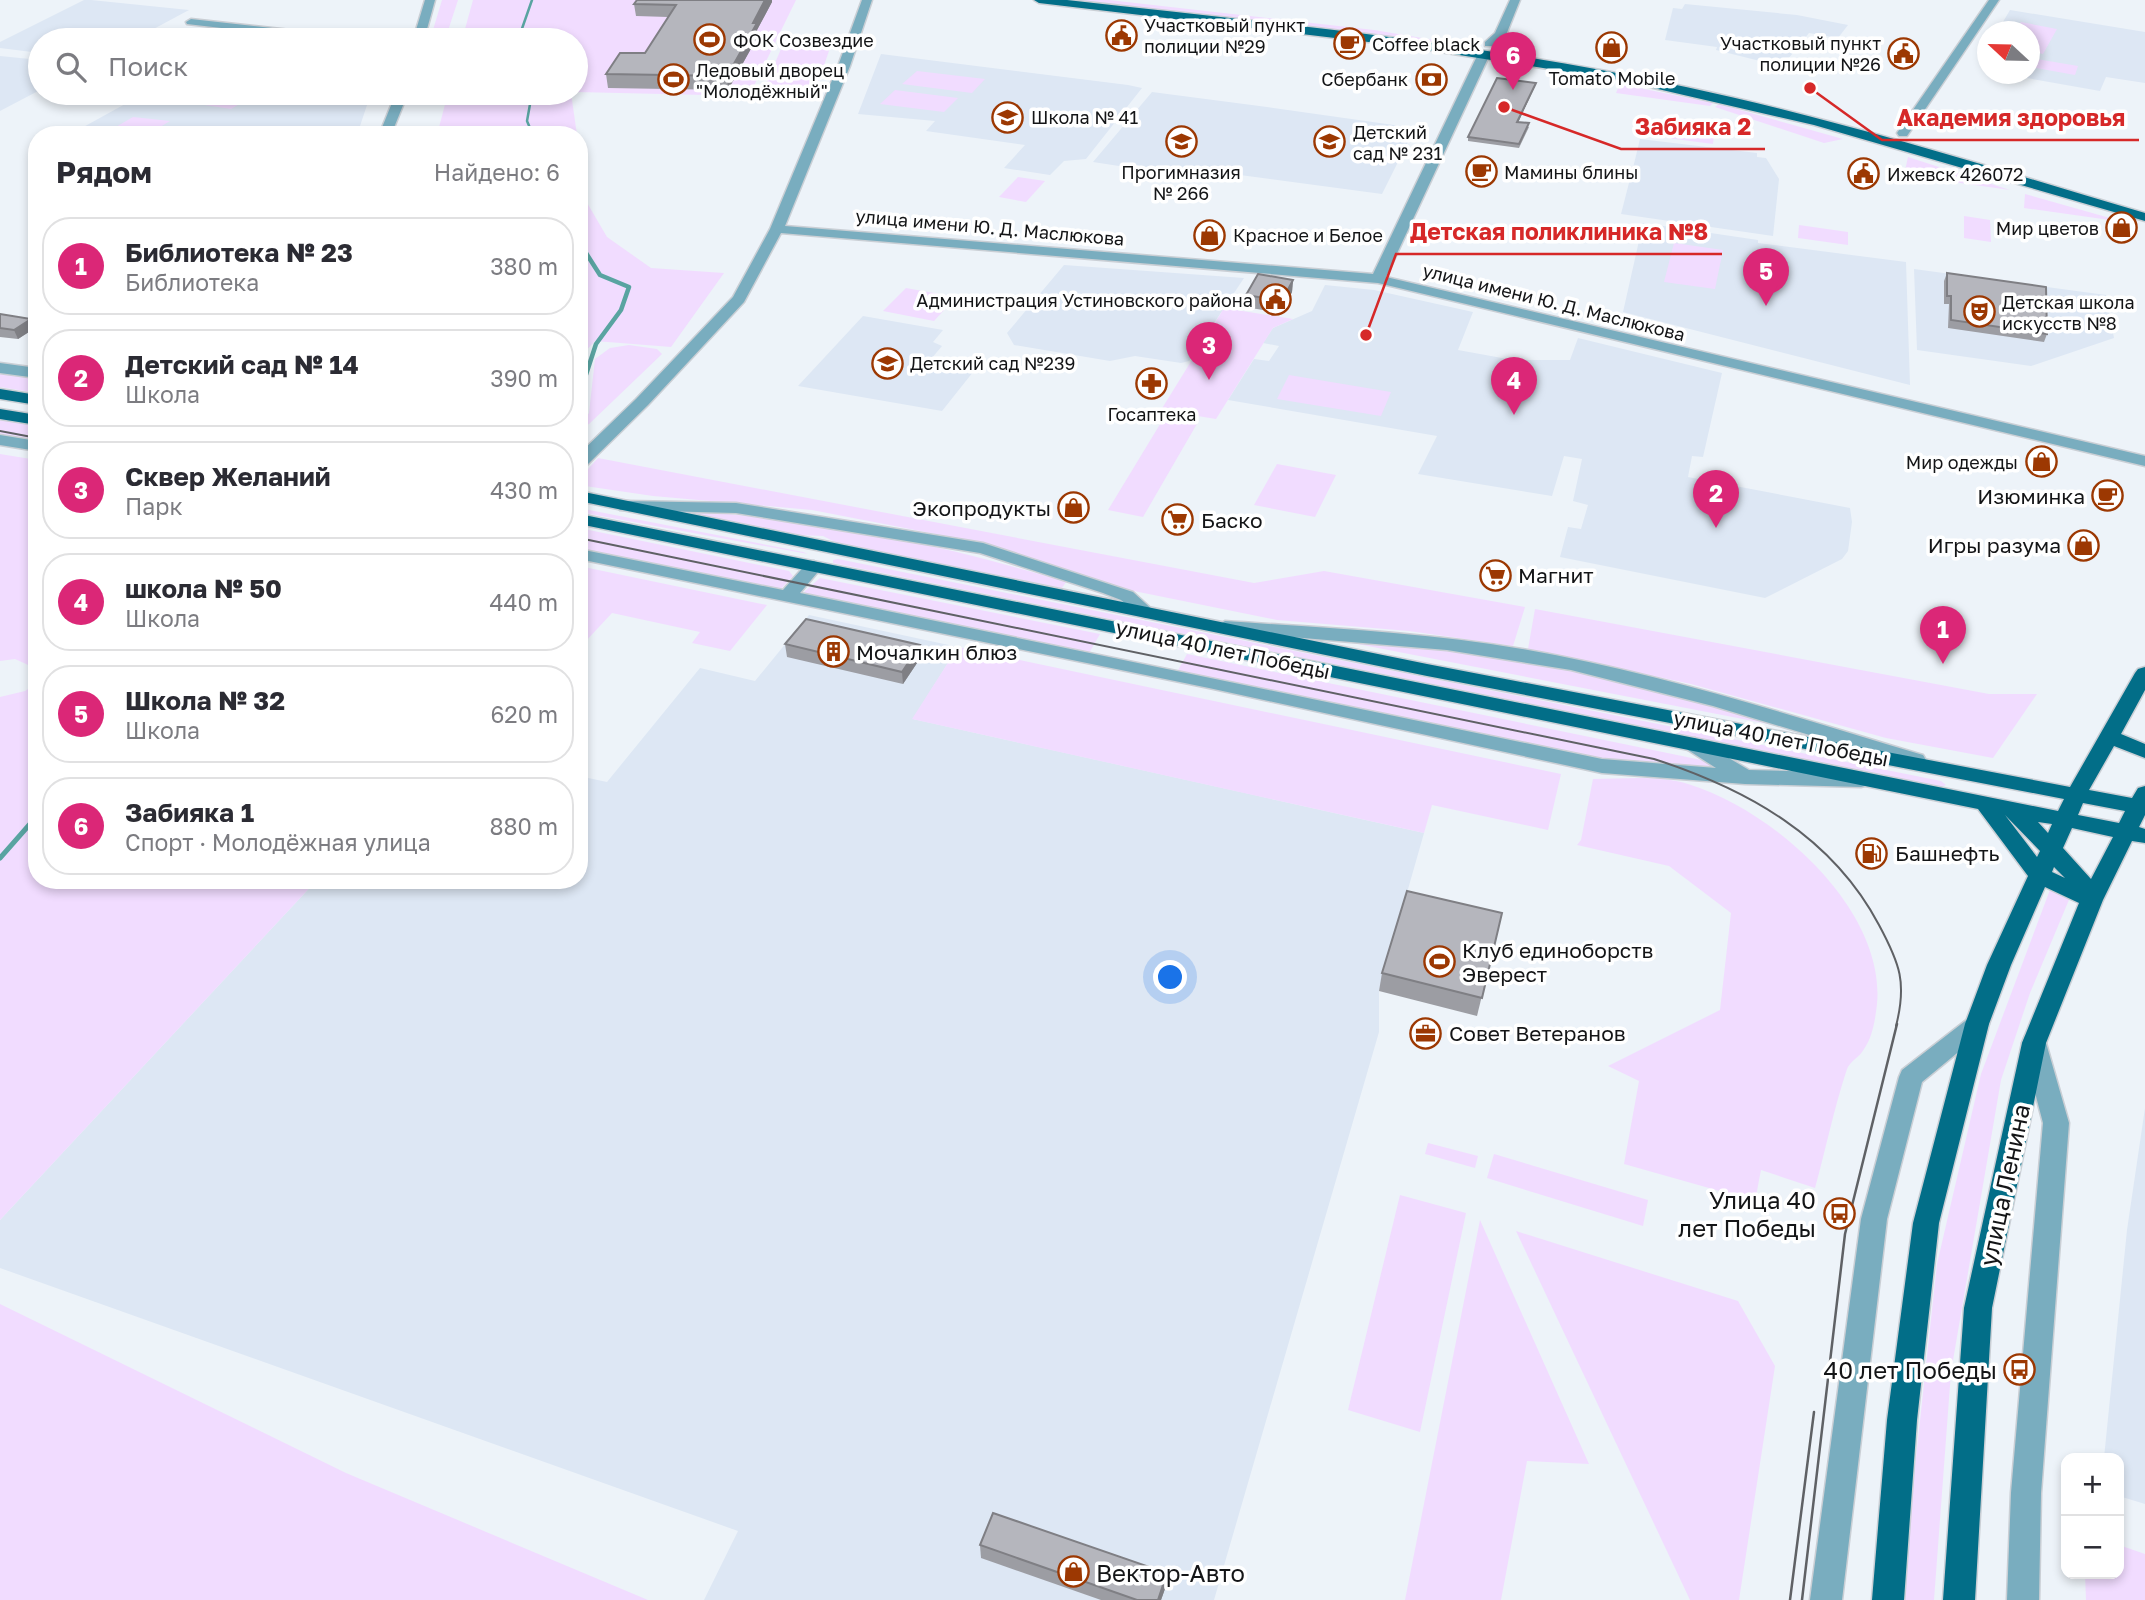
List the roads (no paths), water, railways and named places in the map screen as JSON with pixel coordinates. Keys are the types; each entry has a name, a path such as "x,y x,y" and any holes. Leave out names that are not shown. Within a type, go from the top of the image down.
{"main road":[{"path":"1039,0 1487,49 1795,115 2145,218"},
{"path":"1133,0 1328,22 1692,81 1804,106 2145,204"},
{"path":"0,394 28,399"},
{"path":"0,414 28,419"},
{"name":"улица 40 лет Победы","path":"588,496 622,506 1212,626 2077,795 2143,803"},
{"name":"улица 40 лет Победы","path":"588,521 2135,834"},
{"path":"814,566 829,547"},
{"path":"1888,1600 1902,1420 1926,1223 1977,1024 2051,848 2077,795 2145,673"},
{"path":"2109,737 2145,751"},
{"path":"1948,770 1949,796"},
{"path":"1984,777 2051,848 2093,898"},
{"name":"улица Ленина","path":"1959,1600 1978,1308 2034,1043 2093,898 2135,834 2143,803"},
{"path":"1985,804 2039,875 2093,898"}],"street":[{"path":"422,28 430,0"},
{"path":"588,454 642,402 739,299 776,229 844,66 867,0"},
{"path":"1378,279 1487,49 1500,35 1515,0"},
{"path":"1903,133 1951,67 1970,33 1994,0"},
{"path":"191,22 245,28"},
{"path":"388,126 397,105"},
{"name":"улица имени Ю. Д. Маслюкова","path":"776,229 1378,279 2145,461"},
{"path":"0,368 28,372"},
{"path":"0,440 28,445"},
{"name":"улица 40 лет Победы","path":"622,506 736,508 984,548 1127,596 1146,612"},
{"name":"улица 40 лет Победы","path":"588,556 1602,766 1745,778 1867,780"},
{"path":"788,596 814,566"},
{"name":"улица 40 лет Победы","path":"1212,626 1413,640 1521,655 1686,693 1948,770"},
{"path":"1695,745 1745,778"},
{"path":"1826,1600 1874,1219 1911,1077 1977,1024"},
{"path":"2023,1600 2026,1493 2056,1123 2034,1043"}],"waterway":[{"path":"522,28 532,0"},
{"path":"529,126 527,121 530,105"},
{"path":"588,256 600,275 629,287 621,310 596,344 588,368"},
{"path":"0,858 28,826"}],"tram line":[{"path":"0,431 28,436"},
{"path":"588,540 1654,759 1688,771 1754,801 1784,820 1812,841 1860,894 1897,963 1901,998 1896,1026"},
{"path":"1802,1600 1845,1234 1897,1024"},
{"path":"1790,1600 1814,1412"}],"place":[{"name":"Участковый пункт полиции №29","path":"1121,35"},
{"name":"ФОК Созвездие","path":"710,40"},
{"name":"Coffee black","path":"1349,44"},
{"name":"Tomato Mobile","path":"1612,48"},
{"name":"Участковый пункт полиции №26","path":"1904,53"},
{"name":"Сбербанк","path":"1431,79"},
{"name":"Ледовый дворец \"Молодёжный\"","path":"673,80"},
{"name":"Академия здоровья","path":"1810,88"},
{"name":"Забияка 1","path":"1513,90"},
{"name":"Забияка 2","path":"1504,107"},
{"name":"Школа № 41","path":"1008,117"},
{"name":"Прогимназия № 266","path":"1181,142"},
{"name":"Детский сад № 231","path":"1330,142"},
{"name":"Мамины блины","path":"1481,172"},
{"name":"Ижевск 426072","path":"1864,174"},
{"name":"Мир цветов","path":"2122,228"},
{"name":"Красное и Белое","path":"1210,235"},
{"name":"Администрация Устиновского района","path":"1276,300"},
{"name":"Школа № 32","path":"1766,306"},
{"name":"Детская школа искусств №8","path":"1979,312"},
{"name":"Детская поликлиника №8","path":"1366,335"},
{"name":"Детский сад №239","path":"887,363"},
{"name":"Сквер Желаний","path":"1209,380"},
{"name":"Госаптека","path":"1152,383"},
{"name":"школа № 50","path":"1514,415"},
{"name":"Мир одежды","path":"2041,462"},
{"name":"Изюминка","path":"2108,496"},
{"name":"Экопродукты","path":"1074,508"},
{"name":"Баско","path":"1178,520"},
{"name":"Детский сад № 14","path":"1716,528"},
{"name":"Игры разума","path":"2084,545"},
{"name":"Магнит","path":"1495,575"},
{"name":"Мочалкин блюз","path":"833,652"},
{"name":"Библиотека № 23","path":"1943,664"},
{"name":"Башнефть","path":"1872,853"},
{"name":"Клуб единоборств Эверест","path":"1439,962"},
{"name":"Совет Ветеранов","path":"1426,1033"},
{"name":"Улица 40 лет Победы","path":"1839,1213"},
{"name":"40 лет Победы","path":"2020,1369"},
{"name":"Вектор-Авто","path":"1073,1572"}]}
